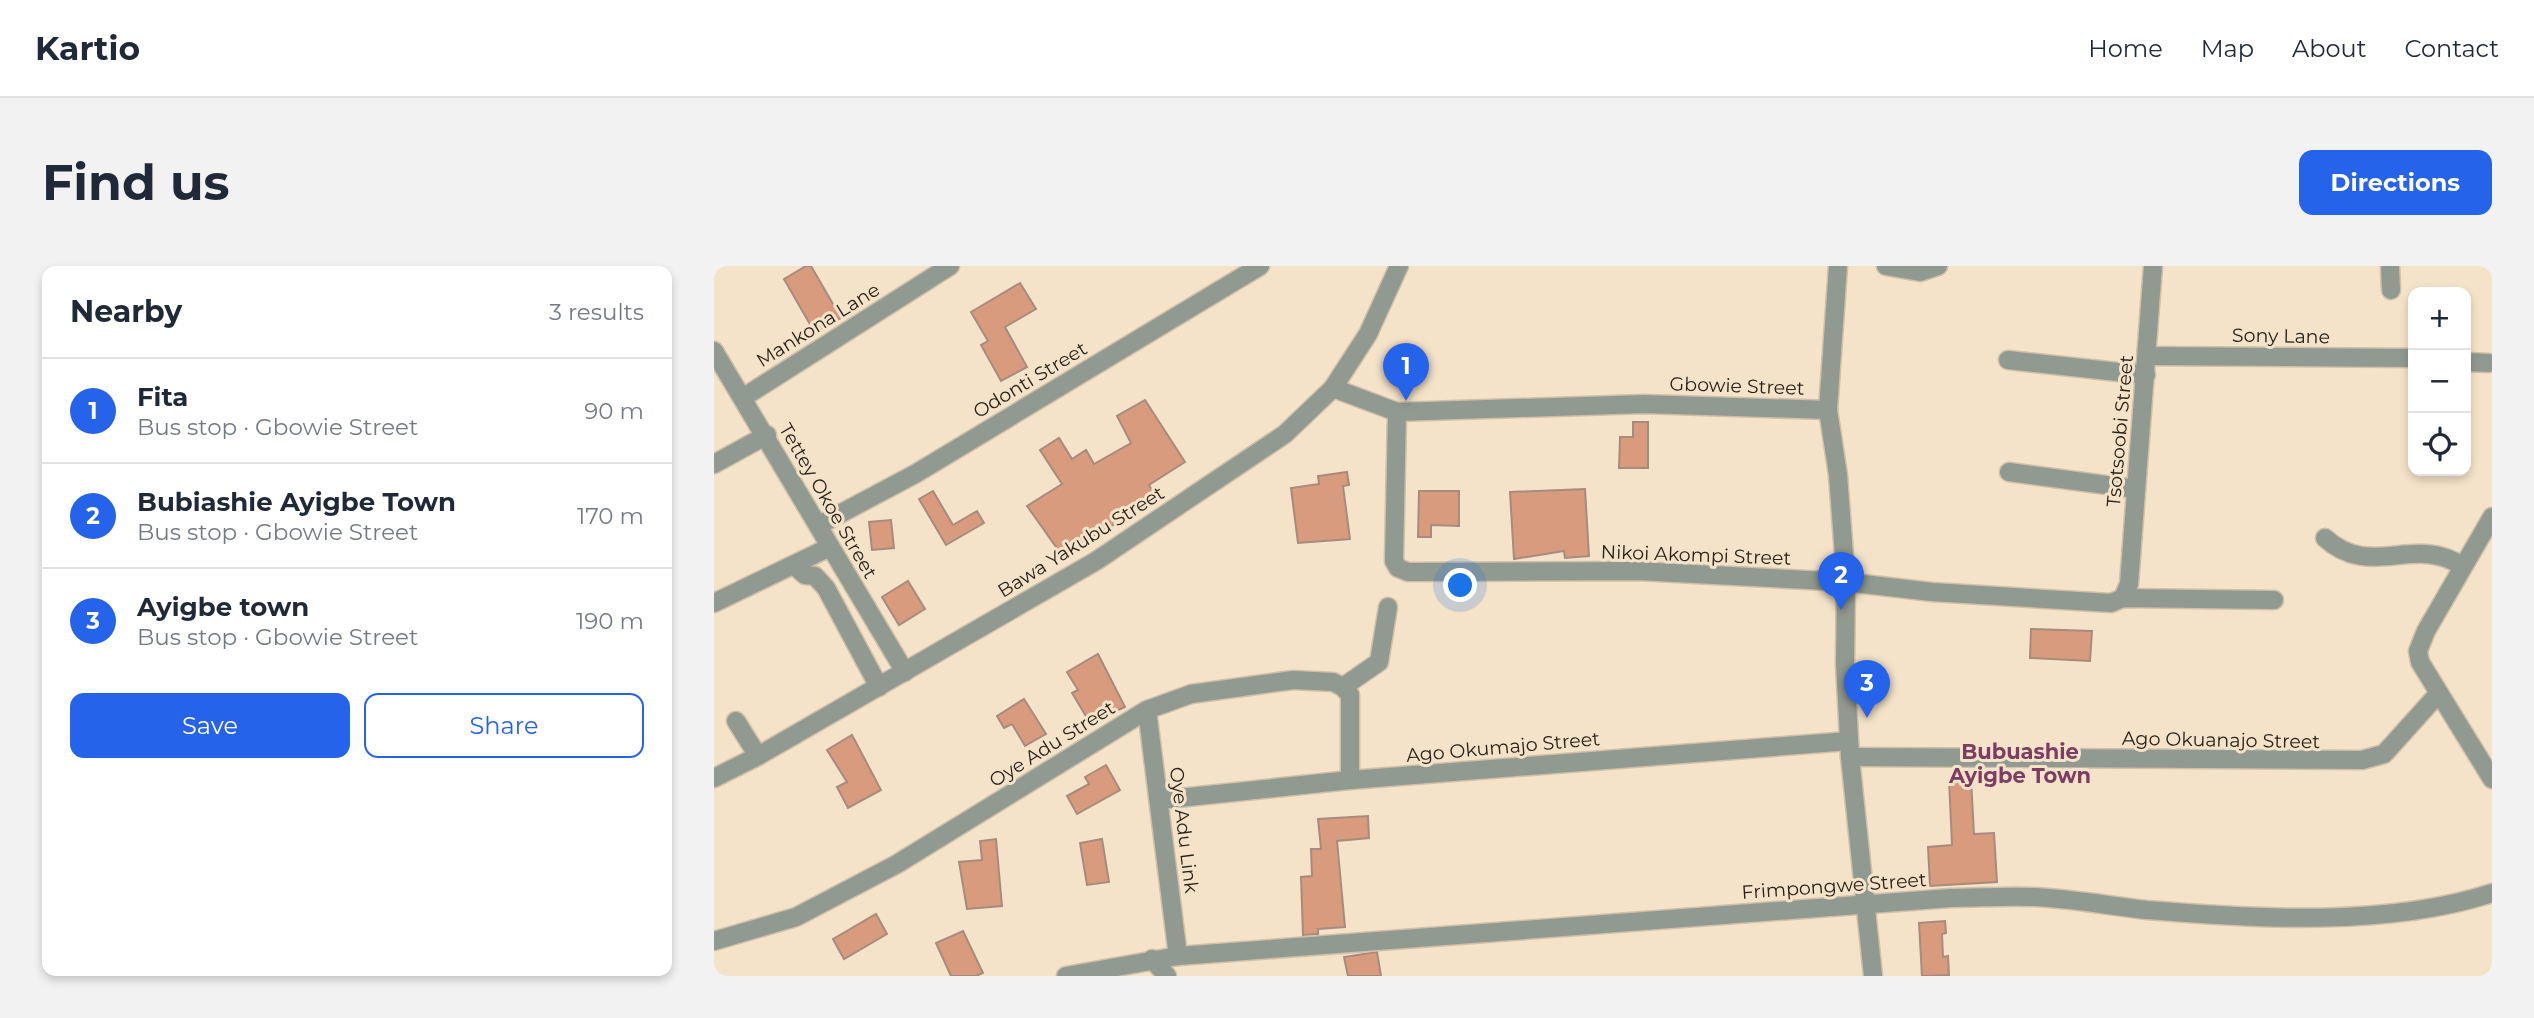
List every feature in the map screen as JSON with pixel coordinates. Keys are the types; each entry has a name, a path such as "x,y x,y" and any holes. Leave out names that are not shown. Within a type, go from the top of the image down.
{"street":[{"name":"Mankona Lane","path":"744,397 950,266"},
{"name":"Odonti Street","path":"819,526 915,474 1260,266"},
{"name":"Bawa Yakubu Street","path":"714,778 758,756 1097,561 1285,434 1312,412 1333,388 1368,334 1399,266"},
{"path":"1828,410 1838,266"},
{"path":"1886,266 1920,272 1938,266"},
{"name":"Tsotsoobi Street","path":"2123,598 2129,584 2153,266"},
{"path":"2390,266 2390,290"},
{"name":"Tettey Okoe Street","path":"714,351 767,435 905,672"},
{"name":"Sony Lane","path":"2148,356 2408,358"},
{"path":"2008,360 2146,376"},
{"path":"2471,362 2489,363"},
{"name":"Gbowie Street","path":"1333,388 1397,412 1644,404 1828,410 1838,475 1846,582 1844,663 1849,749 1873,976"},
{"name":"Nikoi Akompi Street","path":"1397,412 1394,561 1398,568 1408,572 1638,572 1846,582 1932,592 2111,603 2123,598 2274,600"},
{"path":"714,464 767,435"},
{"path":"2009,472 2136,489"},
{"path":"2492,517 2426,631 2418,651 2420,662 2492,779"},
{"path":"2325,538 2346,554 2361,558 2435,553 2462,566"},
{"path":"714,603 830,547"},
{"path":"794,565 805,575 815,576 826,588 879,687"},
{"path":"1350,780 1350,695 1343,687 1379,662 1388,607"},
{"name":"Oye Adu Street","path":"714,941 796,917 897,864 1147,710 1191,694 1293,680 1333,682 1343,687"},
{"name":"Ago Okuanajo Street","path":"1849,749 2362,760 2384,754 2438,693"},
{"name":"Oye Adu Link","path":"1147,710 1178,956"},
{"path":"736,721 758,756"},
{"name":"Ago Okumajo Street","path":"1160,800 1350,780 1849,749"},
{"name":"Frimpongwe Street","path":"1152,959 1865,904 2032,897 2148,910 2265,916 2352,916 2433,906 2492,893"},
{"path":"1066,976 1152,959 1167,976"}],"building":[{"path":"806,266 811,266 841,318 815,333 784,279"},
{"path":"1020,283 1036,309 1005,327 1027,367 1001,381 981,345 988,341 971,312"},
{"path":"1145,400 1185,462 1149,485 1158,500 1061,554 1027,506 1062,484 1040,450 1059,438 1072,459 1086,450 1094,464 1131,443 1117,416"},
{"path":"1633,422 1648,422 1648,468 1619,468 1620,437 1633,437"},
{"path":"1347,472 1349,485 1343,486 1350,539 1298,543 1291,488 1319,484 1318,476"},
{"path":"1585,489 1589,556 1565,558 1564,551 1514,559 1510,492"},
{"path":"933,491 953,525 977,511 984,523 946,545 919,499"},
{"path":"1419,491 1459,491 1459,526 1431,525 1431,537 1418,537"},
{"path":"891,520 894,548 872,550 869,522"},
{"path":"908,581 925,609 899,625 882,597"},
{"path":"2031,629 2092,631 2090,661 2030,658"},
{"path":"1098,654 1125,707 1090,723 1072,693 1078,690 1067,672"},
{"path":"1024,699 1046,734 1025,746 1012,724 1004,728 997,716"},
{"path":"852,735 881,790 848,808 837,787 847,782 827,750"},
{"path":"1106,765 1120,790 1077,814 1067,796 1089,784 1085,777"},
{"path":"1971,779 1974,834 1994,833 1997,882 1930,886 1928,847 1952,845 1949,780"},
{"path":"1368,816 1369,838 1337,841 1345,927 1318,929 1318,934 1303,935 1301,877 1312,876 1311,849 1321,849 1318,819"},
{"path":"996,839 1002,906 967,909 959,862 982,860 980,841"},
{"path":"1102,839 1109,882 1087,885 1080,843"},
{"path":"876,914 887,934 844,959 833,939"},
{"path":"1945,921 1946,933 1942,934 1943,957 1948,956 1949,975 1922,976 1919,923"},
{"path":"963,931 983,973 976,976 951,976 936,943"},
{"path":"1377,952 1381,976 1348,976 1344,957"}],"place":[{"name":"Fita","path":"1406,401"},
{"name":"Bubiashie Ayigbe Town","path":"1841,610"},
{"name":"Ayigbe town","path":"1867,718"}],"district":[{"name":"Bubuashie Ayigbe Town","path":"2020,763"}]}
